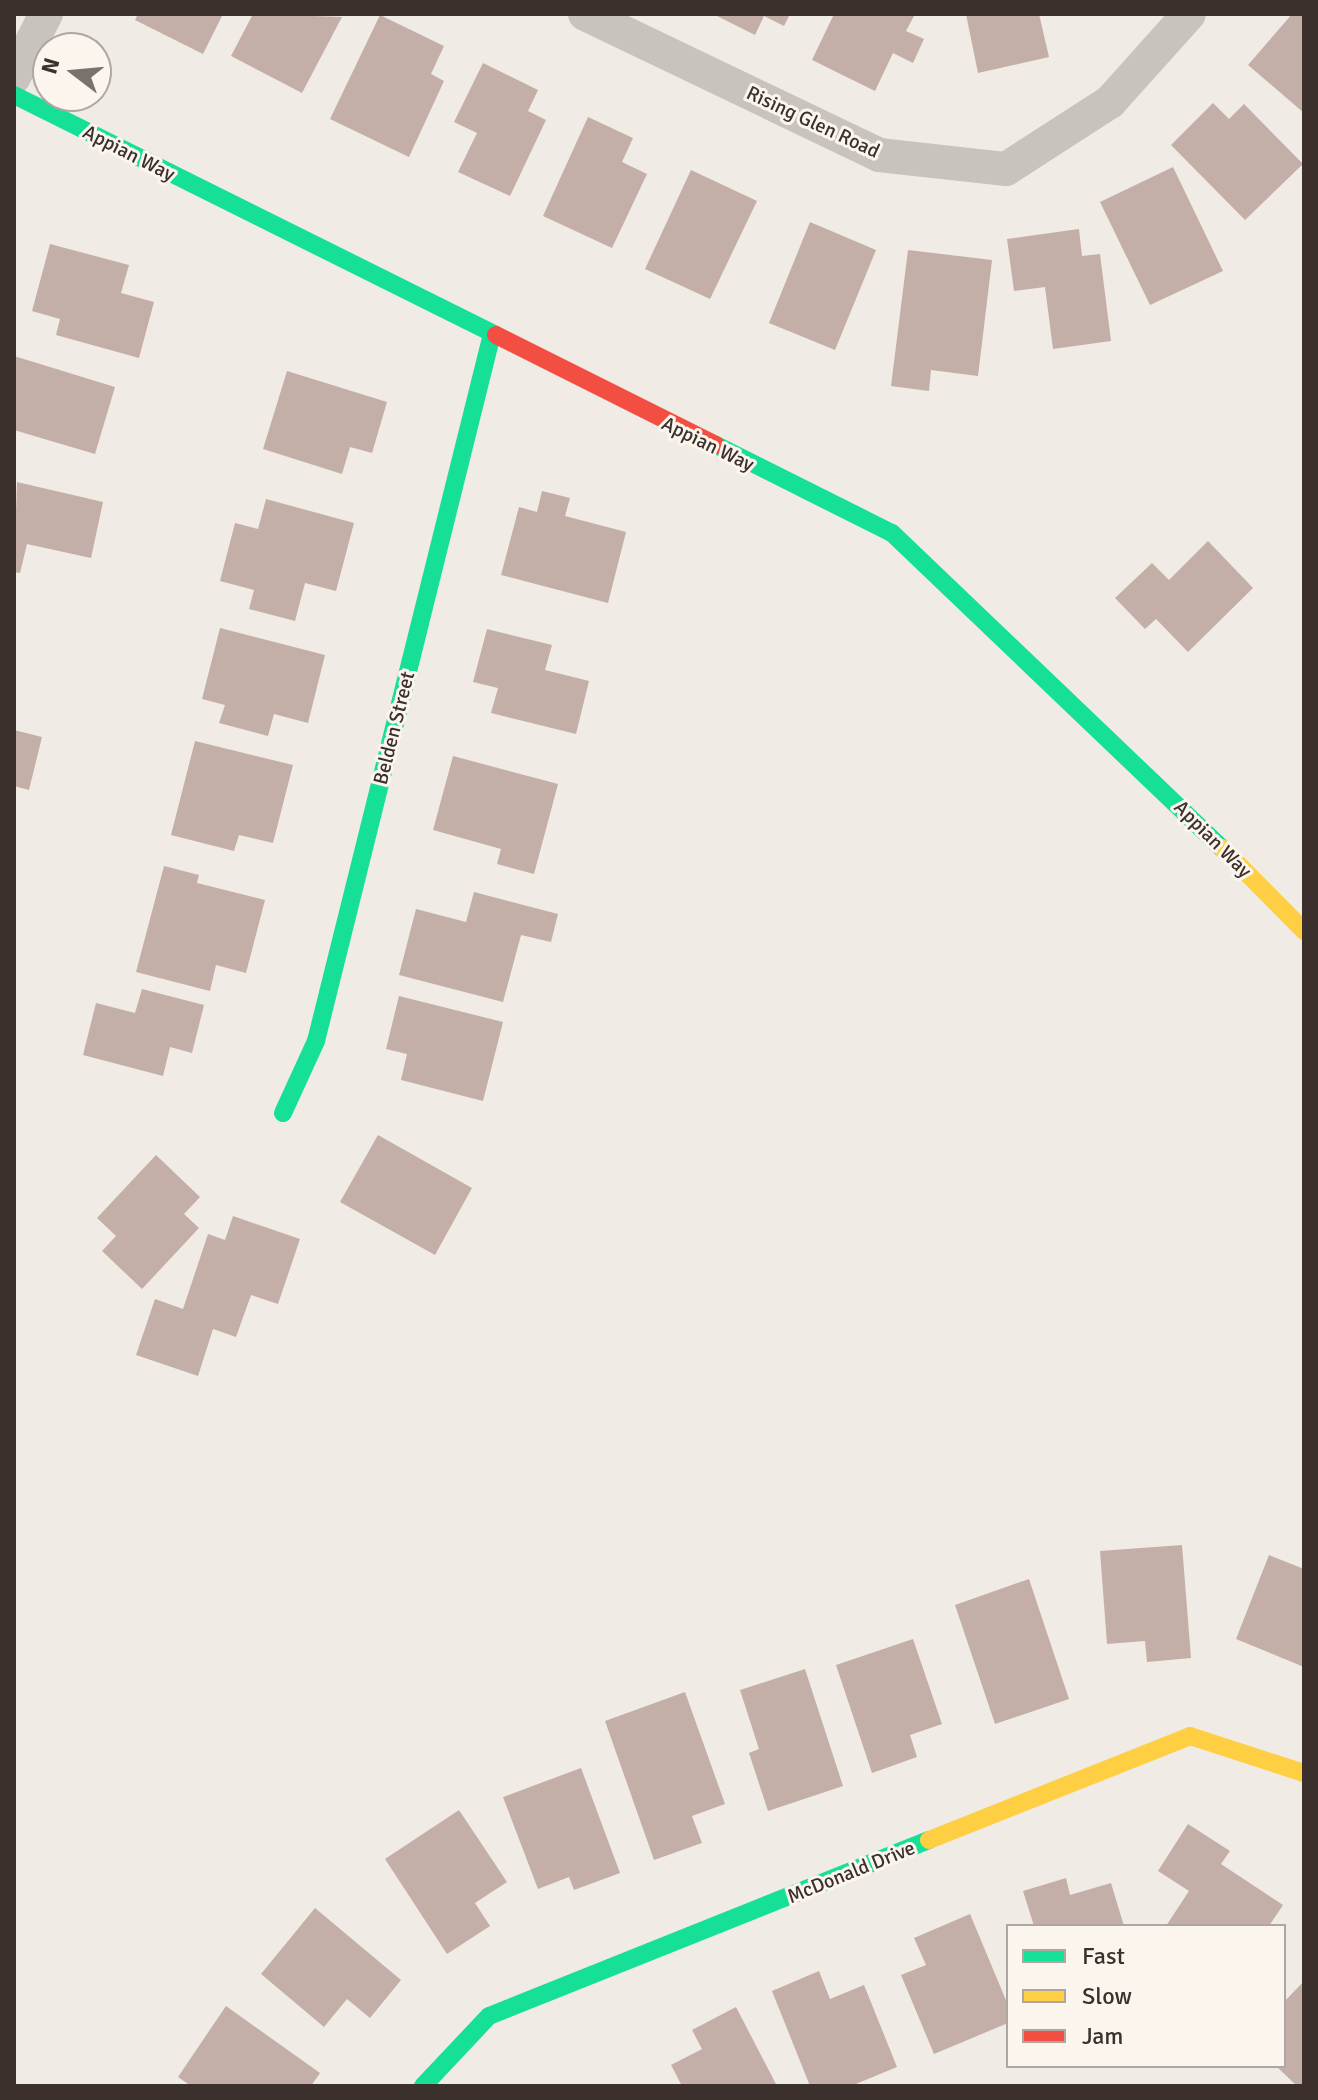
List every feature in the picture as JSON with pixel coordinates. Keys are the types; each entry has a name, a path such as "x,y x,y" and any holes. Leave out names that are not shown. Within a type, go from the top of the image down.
{"street":[{"path":"14,77 46,14"},
{"name":"Rising Glen Road","path":"585,14 879,155 1006,169 1110,102 1189,14"},
{"name":"Appian Way","path":"14,95 491,338 892,533 1113,738 1304,931"},
{"name":"Belden Street","path":"283,1113 316,1041 491,338"},
{"name":"McDonald Drive","path":"423,2086 489,2016 1190,1736 1304,1773"}],"building":[{"path":"138,14 223,14 203,54 135,20"},
{"path":"253,14 342,17 302,93 231,56"},
{"path":"713,14 790,14 784,26 764,16 755,35"},
{"path":"834,14 915,14 906,31 924,39 913,63 893,53 875,91 812,60"},
{"path":"966,14 1039,14 1049,57 978,73"},
{"path":"1292,14 1304,15 1304,113 1248,65"},
{"path":"380,15 444,46 431,74 444,81 409,157 330,119"},
{"path":"483,63 538,90 528,111 546,120 510,196 458,172 477,133 454,122"},
{"path":"1213,103 1229,119 1244,104 1303,164 1245,220 1171,145"},
{"path":"588,117 633,138 622,162 647,174 612,248 543,216"},
{"path":"1173,167 1223,271 1150,305 1100,202"},
{"path":"691,170 757,201 710,299 645,269"},
{"path":"810,222 876,250 835,350 769,323"},
{"path":"1079,229 1082,256 1100,254 1111,341 1053,349 1045,287 1014,291 1007,239"},
{"path":"50,244 129,265 121,293 154,302 139,358 56,335 60,319 32,311"},
{"path":"908,250 992,260 978,376 931,370 929,391 891,386"},
{"path":"14,356 115,387 95,454 14,430"},
{"path":"287,371 387,402 372,453 350,447 342,474 263,449"},
{"path":"17,482 103,502 91,558 27,544 20,573 14,572"},
{"path":"542,491 570,498 565,516 626,532 608,603 501,575 519,507 537,512"},
{"path":"266,499 354,523 336,591 305,583 295,621 249,609 254,590 220,581 235,523 258,529"},
{"path":"1208,541 1253,588 1188,652 1156,619 1145,629 1115,598 1152,563 1169,580"},
{"path":"220,628 325,655 308,723 274,714 268,736 219,723 225,705 202,699"},
{"path":"487,629 552,645 545,670 589,681 576,734 491,713 498,688 473,682"},
{"path":"14,730 42,737 29,790 14,786"},
{"path":"195,741 293,765 273,843 239,835 234,851 171,835"},
{"path":"453,756 558,784 534,874 497,864 501,849 433,830"},
{"path":"164,866 199,875 197,883 265,900 246,973 216,965 210,991 136,972"},
{"path":"474,892 558,914 551,942 521,935 503,1002 399,975 416,909 466,922"},
{"path":"142,989 204,1005 192,1053 170,1047 163,1076 83,1055 96,1003 135,1013"},
{"path":"399,996 503,1022 483,1101 401,1080 407,1054 386,1049"},
{"path":"378,1135 472,1188 435,1255 340,1202"},
{"path":"156,1155 200,1197 184,1214 199,1228 142,1289 102,1251 116,1236 97,1218"},
{"path":"233,1216 300,1239 278,1304 251,1295 236,1337 213,1329 198,1376 136,1355 155,1299 183,1309 208,1234 225,1240"},
{"path":"1182,1545 1191,1658 1147,1662 1145,1641 1107,1644 1100,1551"},
{"path":"1269,1555 1304,1569 1304,1667 1236,1639"},
{"path":"1029,1579 1069,1699 995,1724 955,1605"},
{"path":"913,1639 942,1724 910,1735 917,1757 872,1773 836,1665"},
{"path":"805,1669 843,1786 768,1811 749,1753 759,1749 740,1690"},
{"path":"685,1692 725,1804 692,1816 702,1843 654,1860 605,1721"},
{"path":"581,1768 620,1873 574,1890 569,1877 538,1889 503,1797"},
{"path":"459,1810 507,1882 475,1903 490,1926 447,1954 385,1859"},
{"path":"1188,1824 1230,1851 1221,1864 1283,1905 1270,1924 1167,1924 1189,1891 1158,1871"},
{"path":"1066,1878 1070,1895 1111,1883 1123,1924 1033,1924 1023,1891"},
{"path":"315,1908 401,1980 370,2018 347,1999 324,2027 261,1974"},
{"path":"970,1914 1006,2000 1006,2024 934,2054 901,1975 926,1965 914,1938"},
{"path":"819,1971 830,1999 864,1985 897,2067 851,2086 810,2086 772,1991"},
{"path":"1304,1981 1304,2086 1297,2086 1278,2068 1286,2068 1286,2000"},
{"path":"226,2006 320,2073 311,2086 191,2086 178,2077"},
{"path":"736,2007 777,2086 682,2086 671,2065 702,2049 692,2030"}],"traffic: fast":[{"path":"14,95 496,335"},
{"path":"283,1113 316,1041 491,338"},
{"path":"716,445 892,533 1222,848"},
{"path":"423,2086 489,2016 929,1840"}],"traffic: slow":[{"path":"1222,848 1304,931"},
{"path":"929,1840 1190,1736 1304,1773"}],"traffic: jam":[{"path":"496,335 716,445"}]}
